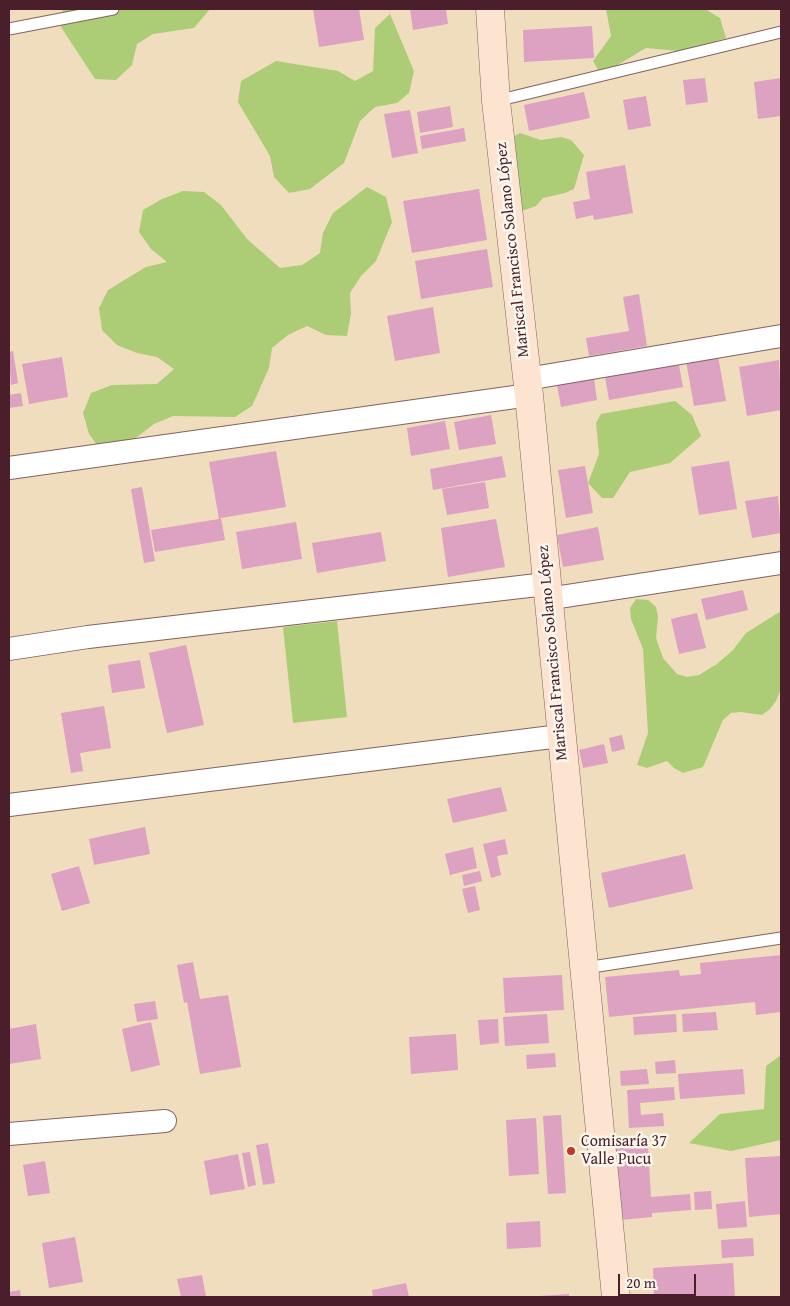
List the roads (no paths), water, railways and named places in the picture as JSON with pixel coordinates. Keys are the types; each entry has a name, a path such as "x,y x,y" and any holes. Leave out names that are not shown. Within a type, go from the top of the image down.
{"main road":[{"name":"Mariscal Francisco Solano López","path":"490,9 496,101 528,387 560,736 616,1297"}],"street":[{"path":"9,468 528,387 781,336"},
{"path":"9,649 88,637 547,592 781,563"},
{"path":"9,805 560,736"},
{"path":"9,1134 165,1121"}],"lane":[{"path":"9,29 113,9"},
{"path":"496,101 781,32"},
{"path":"583,968 781,938"}],"place":[{"name":"Comisaría 37 Valle Pucu","path":"571,1151"}]}
